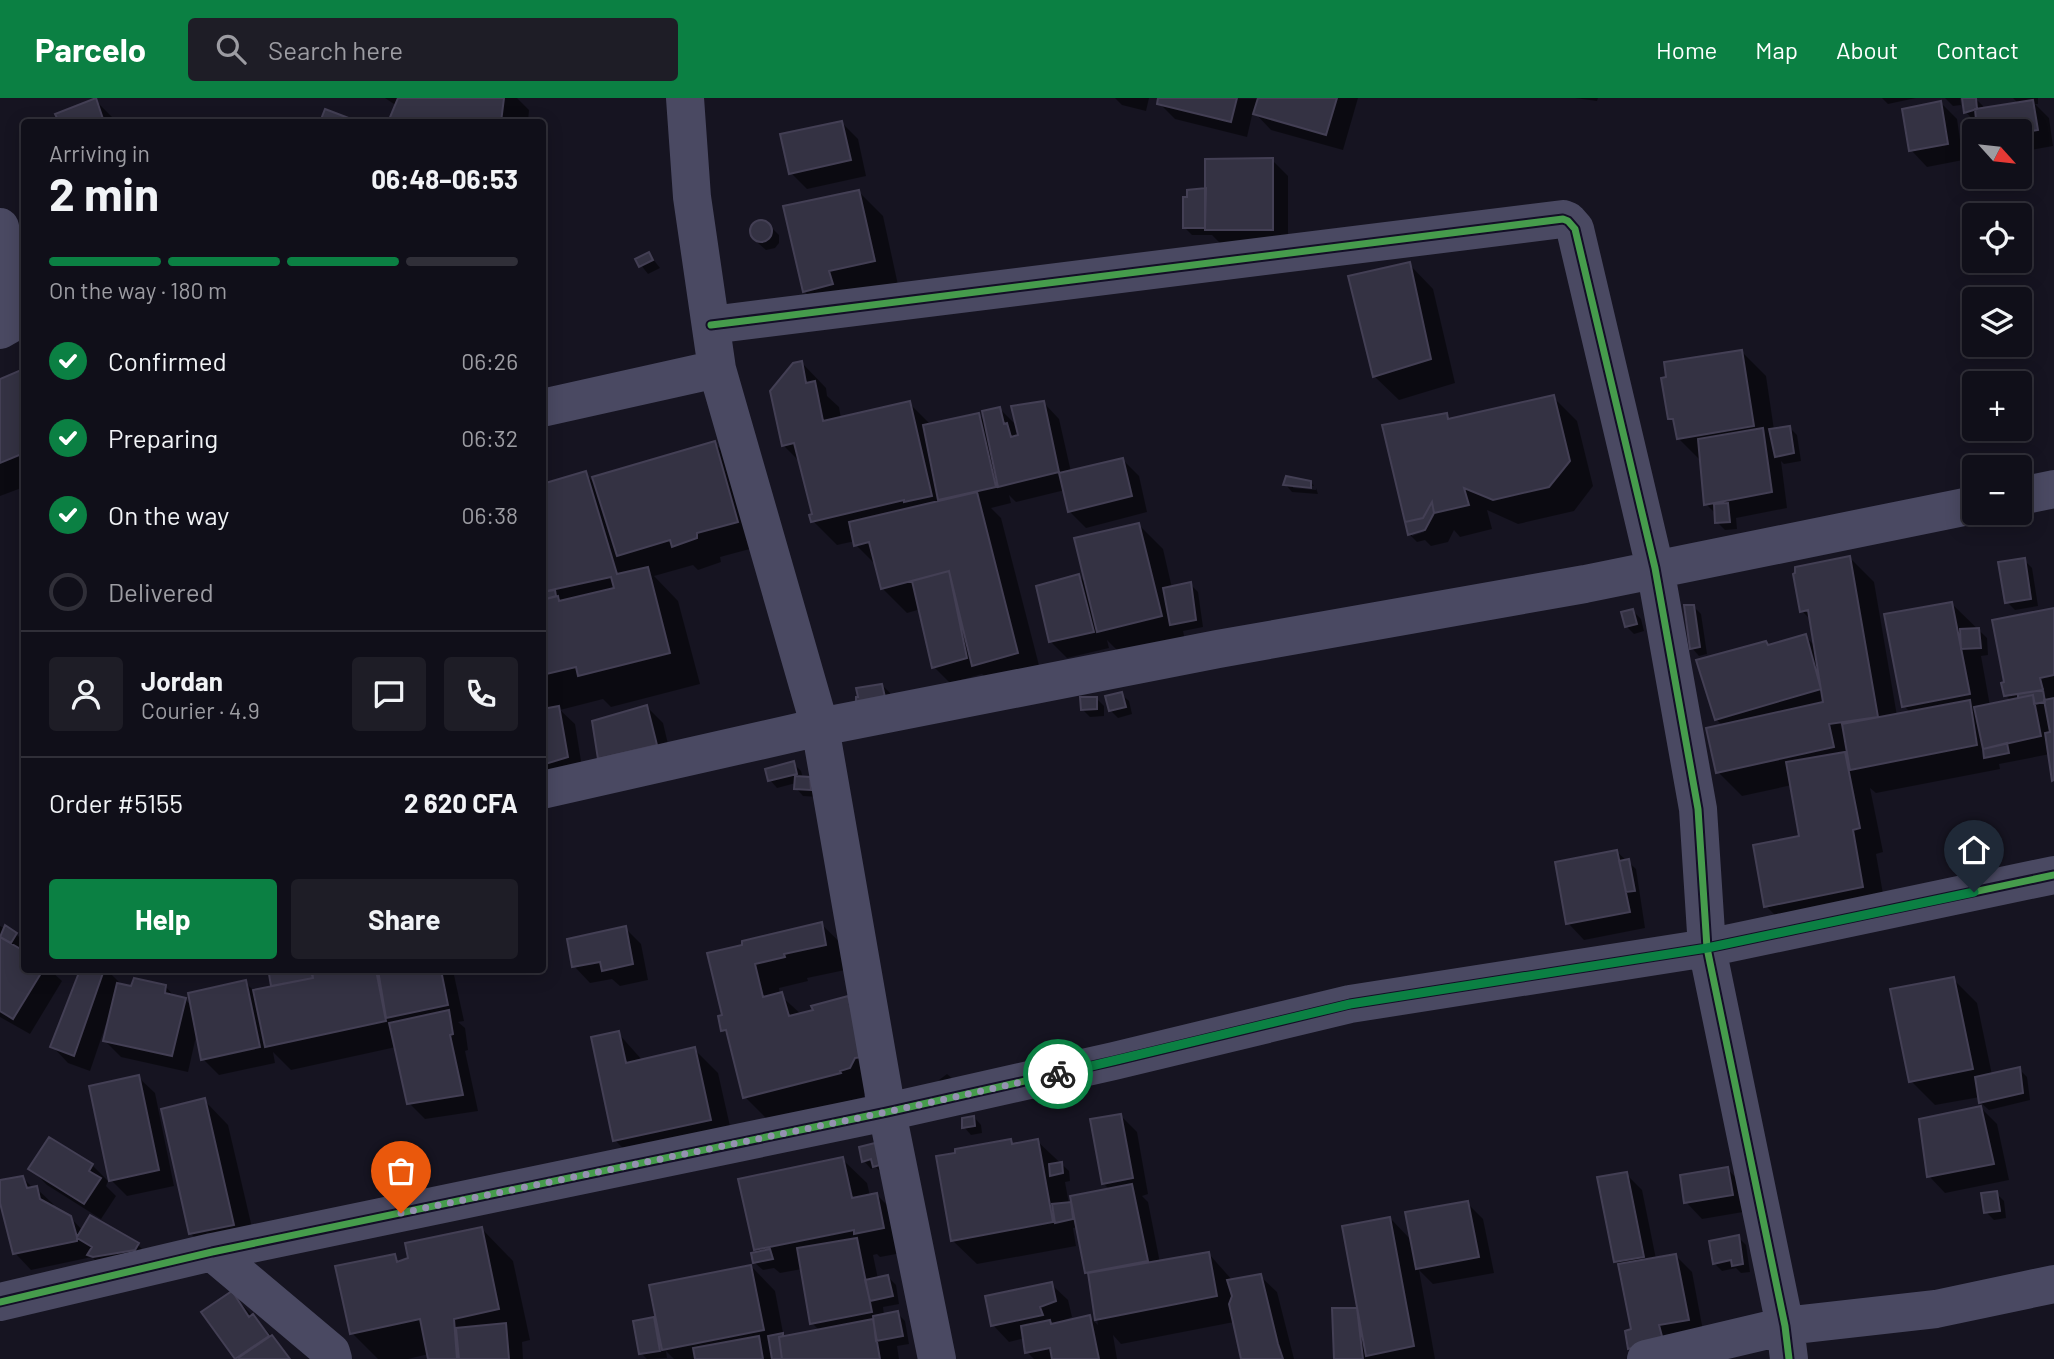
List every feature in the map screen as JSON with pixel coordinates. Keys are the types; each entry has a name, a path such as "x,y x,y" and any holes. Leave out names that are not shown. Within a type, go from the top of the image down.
{"street":[{"path":"685,98 692,197 717,369 820,727 887,1112 937,1359"},
{"path":"711,325 1563,219 1568,221 1575,229 1656,568 1698,809 1707,948 1787,1343"},
{"path":"0,227 16,307 14,321 0,330"},
{"path":"546,407 717,369"},
{"path":"2032,494 2054,489"},
{"path":"546,789 820,727 1218,649 1585,583 1962,507"},
{"path":"0,1302 212,1252 887,1112 1350,1004 1707,948 2054,876"},
{"path":"212,1252 331,1352 333,1359"},
{"path":"1646,1359 1787,1343 2054,1284"}],"building":[{"path":"96,98 103,119 58,119 55,114"},
{"path":"398,98 504,98 501,119 389,119"},
{"path":"1158,98 1237,98 1231,122 1157,104"},
{"path":"1258,98 1337,98 1326,135 1253,114"},
{"path":"1962,98 1976,98 1977,109 1964,113"},
{"path":"2033,100 2038,130 2032,131 2032,119 1976,119 1975,109"},
{"path":"1941,101 1948,144 1909,151 1902,109"},
{"path":"325,109 351,119 321,119"},
{"path":"842,121 851,160 789,174 780,134"},
{"path":"1273,158 1273,230 1205,230 1205,159"},
{"path":"1206,188 1205,228 1183,228 1183,197 1187,197 1187,190"},
{"path":"859,190 875,261 829,271 833,284 803,292 783,206"},
{"path":"757,220 765,220 772,227 772,235 765,242 757,242 750,235 750,227"},
{"path":"649,252 653,260 639,267 635,259"},
{"path":"1410,262 1431,359 1373,377 1348,276"},
{"path":"1742,350 1754,426 1677,439 1673,419 1668,419 1661,378 1666,377 1664,362"},
{"path":"802,361 806,383 815,381 823,421 910,401 932,496 811,522 809,515 812,514 794,443 782,446 770,391 793,363"},
{"path":"21,370 21,454 0,463 0,379"},
{"path":"1554,395 1570,461 1549,487 1493,500 1464,488 1469,505 1434,513 1432,502 1423,518 1405,522 1382,425 1447,413 1448,419"},
{"path":"1044,401 1059,472 998,487 982,411 1000,407 1011,437 1018,435 1011,406"},
{"path":"979,413 996,487 938,500 923,425"},
{"path":"1790,426 1794,453 1775,457 1769,429"},
{"path":"1763,428 1772,492 1704,505 1698,439"},
{"path":"715,441 738,522 697,533 697,538 672,547 670,540 617,556 592,477"},
{"path":"1123,458 1132,496 1068,512 1059,473"},
{"path":"586,471 617,574 648,567 670,653 578,676 576,667 546,674 546,599 558,596 559,601 614,588 611,577 546,591 546,483"},
{"path":"1286,476 1311,481 1311,488 1283,485"},
{"path":"977,492 1018,653 972,666 949,571 881,589 869,542 854,546 849,522"},
{"path":"1432,502 1434,513 1425,530 1408,535 1405,522 1423,518"},
{"path":"1728,503 1730,522 1715,523 1714,504"},
{"path":"1139,523 1162,616 1097,632 1074,538"},
{"path":"1850,556 1878,717 1829,724 1834,747 1716,773 1706,728 1823,702 1808,610 1800,612 1793,574 1795,567"},
{"path":"2025,558 2031,599 2005,603 1998,562"},
{"path":"949,571 967,658 932,668 912,581"},
{"path":"1079,574 1094,632 1049,642 1036,586"},
{"path":"1191,582 1196,620 1170,625 1163,588"},
{"path":"555,590 556,596 546,599 546,591"},
{"path":"1952,602 1970,694 1902,707 1884,614"},
{"path":"1684,605 1694,605 1700,647 1690,649"},
{"path":"2054,608 2054,675 2040,678 2043,690 2004,696 2001,683 2004,682 1992,620"},
{"path":"1633,609 1637,624 1625,627 1621,612"},
{"path":"1979,628 1981,648 1961,649 1960,629"},
{"path":"1806,634 1821,689 1715,720 1696,660 1766,641 1768,645"},
{"path":"882,684 885,697 856,707 856,688"},
{"path":"2043,690 2045,702 2034,704 2033,695 2018,698 2018,694"},
{"path":"1122,692 1126,707 1109,711 1105,696"},
{"path":"2033,695 2041,736 1983,749 1974,707"},
{"path":"1080,697 1097,697 1097,709 1081,710"},
{"path":"2054,698 2052,781 2045,733 2050,732 2044,700"},
{"path":"1970,700 1977,745 1850,770 1842,724"},
{"path":"647,705 657,745 598,759 592,721"},
{"path":"559,706 568,757 546,764 546,708"},
{"path":"2007,743 2009,753 1984,758 1983,749"},
{"path":"1845,752 1860,828 1853,830 1863,887 1764,907 1753,845 1799,836 1786,762"},
{"path":"794,761 797,774 768,781 765,769"},
{"path":"795,776 810,777 811,790 794,789"},
{"path":"1617,850 1630,912 1566,924 1555,862"},
{"path":"1629,859 1635,891 1626,892 1619,861"},
{"path":"822,922 826,945 784,954 785,957 755,964 763,997 782,992 789,1016 813,1010 811,1006 848,996 863,1057 855,1058 850,1068 840,1071 841,1073 743,1098 726,1030 721,1031 718,1016 722,1015 707,953 742,945 742,941"},
{"path":"5,925 17,933 11,943 0,937"},
{"path":"626,926 633,964 602,971 600,962 572,967 567,939"},
{"path":"0,937 21,949 21,973 41,973 13,1019 0,1011"},
{"path":"79,973 103,973 74,1056 50,1047"},
{"path":"311,973 377,973 386,1021 265,1047 253,990 313,978"},
{"path":"312,973 313,978 271,986 269,974"},
{"path":"378,973 442,973 448,1005 386,1018"},
{"path":"1954,977 1973,1069 1909,1082 1890,989"},
{"path":"134,978 166,985 165,993 186,998 172,1056 103,1041 117,983 131,986"},
{"path":"246,980 260,1047 201,1060 188,993"},
{"path":"449,1010 453,1034 450,1035 463,1095 407,1104 389,1023"},
{"path":"619,1031 626,1063 695,1047 711,1120 613,1141 591,1037"},
{"path":"2020,1067 2023,1093 1979,1103 1975,1077"},
{"path":"139,1075 159,1170 109,1181 89,1086"},
{"path":"205,1098 234,1225 189,1234 161,1109"},
{"path":"1981,1106 1994,1164 1927,1177 1919,1119"},
{"path":"1121,1114 1133,1178 1102,1184 1090,1119"},
{"path":"974,1116 975,1126 962,1128 962,1118"},
{"path":"49,1137 93,1164 89,1171 101,1178 84,1204 28,1169"},
{"path":"1011,1139 1012,1144 1038,1139 1053,1222 951,1241 936,1156 955,1153 955,1149"},
{"path":"879,1142 883,1164 873,1167 871,1159 862,1162 859,1147"},
{"path":"843,1157 852,1198 877,1193 884,1228 854,1234 854,1230 754,1250 738,1179"},
{"path":"1062,1162 1063,1173 1050,1176 1049,1164"},
{"path":"1728,1167 1733,1195 1684,1203 1680,1175"},
{"path":"1627,1172 1644,1257 1614,1262 1597,1177"},
{"path":"23,1176 27,1188 37,1186 40,1199 71,1216 77,1237 90,1215 139,1243 135,1250 93,1257 87,1255 92,1247 77,1238 77,1241 13,1254 0,1203 0,1180"},
{"path":"1132,1184 1148,1261 1085,1273 1070,1196"},
{"path":"1997,1191 2000,1211 1984,1213 1981,1193"},
{"path":"1468,1201 1479,1257 1416,1269 1405,1212"},
{"path":"1071,1202 1073,1219 1055,1223 1052,1204"},
{"path":"1390,1217 1414,1346 1366,1356 1342,1226"},
{"path":"482,1227 499,1309 454,1319 457,1359 428,1359 420,1319 350,1334 335,1266 395,1254 397,1262 408,1258 405,1243"},
{"path":"1739,1235 1743,1264 1732,1266 1731,1260 1713,1264 1709,1241"},
{"path":"857,1238 872,1312 810,1324 797,1248"},
{"path":"770,1249 773,1259 753,1263 751,1253"},
{"path":"1209,1252 1217,1296 1095,1320 1088,1273"},
{"path":"1676,1254 1689,1320 1659,1325 1663,1340 1628,1349 1625,1331 1631,1329 1618,1264"},
{"path":"751,1265 764,1330 662,1350 649,1285"},
{"path":"1261,1274 1283,1359 1241,1359 1229,1304 1232,1296 1227,1280"},
{"path":"888,1275 893,1296 870,1301 865,1280"},
{"path":"1052,1282 1056,1301 1040,1307 1043,1315 991,1326 985,1296"},
{"path":"232,1291 249,1317 253,1314 269,1336 235,1359 201,1312"},
{"path":"1332,1308 1357,1308 1363,1359 1334,1359"},
{"path":"898,1311 903,1336 876,1341 873,1316"},
{"path":"1090,1315 1099,1359 1052,1359 1050,1348 1025,1353 1021,1326 1050,1320 1051,1324"},
{"path":"654,1317 660,1351 639,1354 633,1321"},
{"path":"873,1319 880,1359 782,1359 779,1337"},
{"path":"506,1323 509,1359 459,1359 456,1328"},
{"path":"783,1333 783,1336 779,1337 782,1359 772,1359 768,1336"},
{"path":"272,1335 290,1359 238,1358"},
{"path":"759,1336 763,1359 695,1359 693,1348"}],"cycle path":[{"path":"711,325 1563,219 1568,221 1575,229 1655,568 1698,809 1707,948 1785,1326 1789,1359"},
{"path":"0,1302 212,1252 887,1112 1350,1004 1707,948 2054,875"}],"way so far":[{"path":"401,1213 1058,1074"}],"route":[{"path":"1058,1074 1350,1004 1707,948 1974,892"}]}
